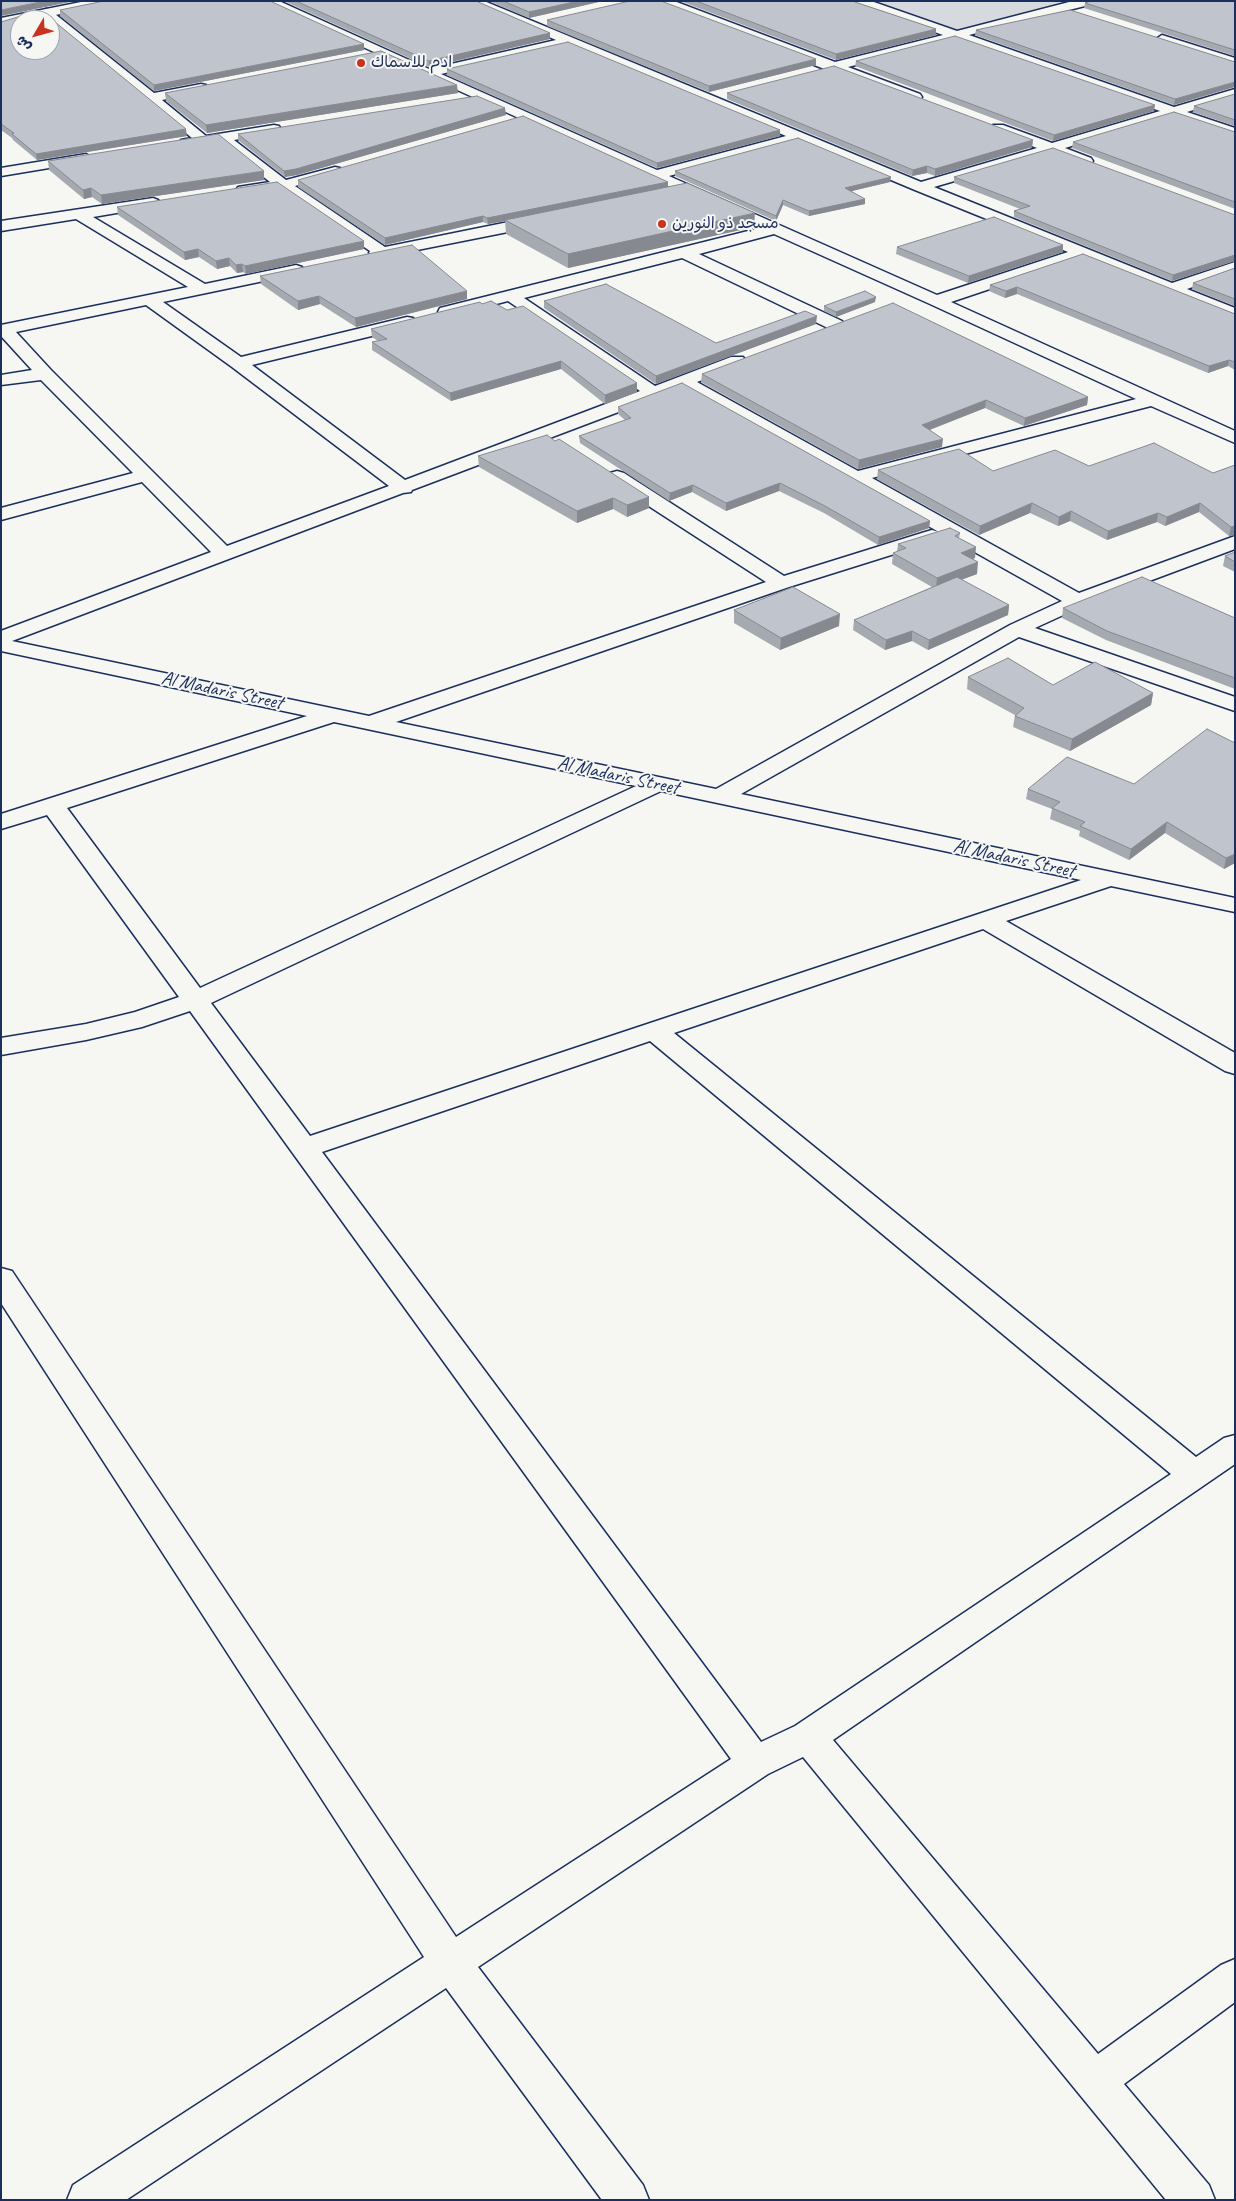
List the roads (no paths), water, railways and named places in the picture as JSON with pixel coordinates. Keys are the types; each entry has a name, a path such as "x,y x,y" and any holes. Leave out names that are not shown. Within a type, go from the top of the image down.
{"street":[{"path":"60,10 106,1"},
{"path":"268,1 936,300 1235,438"},
{"path":"474,1 710,98 799,137 1235,314"},
{"path":"662,1 928,102"},
{"path":"859,1 1235,133"},
{"path":"1043,1 1090,16"},
{"path":"816,71 1089,1"},
{"path":"1,16 67,2"},
{"path":"528,24 547,20"},
{"path":"60,24 203,140"},
{"path":"1153,36 1235,62"},
{"path":"427,73 568,41"},
{"path":"363,57 382,53"},
{"path":"151,98 218,85"},
{"path":"920,186 1235,92"},
{"path":"710,98 729,93"},
{"path":"458,99 478,96"},
{"path":"504,122 523,116"},
{"path":"984,123 1096,165"},
{"path":"174,145 291,126"},
{"path":"222,137 283,185 382,252"},
{"path":"655,175 799,137"},
{"path":"1,159 8,171 99,156"},
{"path":"226,193 283,185 346,168"},
{"path":"660,196 689,190"},
{"path":"1,226 167,201"},
{"path":"78,214 201,288"},
{"path":"363,256 555,217"},
{"path":"238,363 774,229"},
{"path":"936,300 1084,252"},
{"path":"684,253 836,325"},
{"path":"3,330 316,266"},
{"path":"1173,288 1235,267"},
{"path":"891,304 919,293"},
{"path":"511,296 653,392"},
{"path":"148,300 238,363 404,488"},
{"path":"809,335 855,318"},
{"path":"3,330 224,554"},
{"path":"1,638 755,355"},
{"path":"1,380 45,374"},
{"path":"682,382 1078,601"},
{"path":"856,477 1152,401"},
{"path":"548,433 565,444"},
{"path":"598,465 782,584"},
{"path":"1,514 145,476"},
{"path":"372,723 782,584 951,530"},
{"path":"718,797 1018,629 1078,601 1235,542"},
{"path":"1018,629 1235,704"},
{"name":"Al Madaris Street","path":"1,644 1235,905"},
{"path":"1,822 333,715"},
{"path":"1,1047 95,1030 142,1019 195,1000 658,784"},
{"path":"53,806 755,1763"},
{"path":"303,1148 1109,879"},
{"path":"986,920 1235,1065"},
{"path":"654,1031 1195,1475"},
{"path":"1,1279 450,1962 628,2200"},
{"path":"88,2200 755,1763 808,1737 1235,1447"},
{"path":"808,1737 1194,2200"},
{"path":"1094,2081 1235,1978"}],"place":[{"name":"ادم للاسماك","path":"361,63"},
{"name":"مسجد ذو النورين","path":"662,224"}]}
